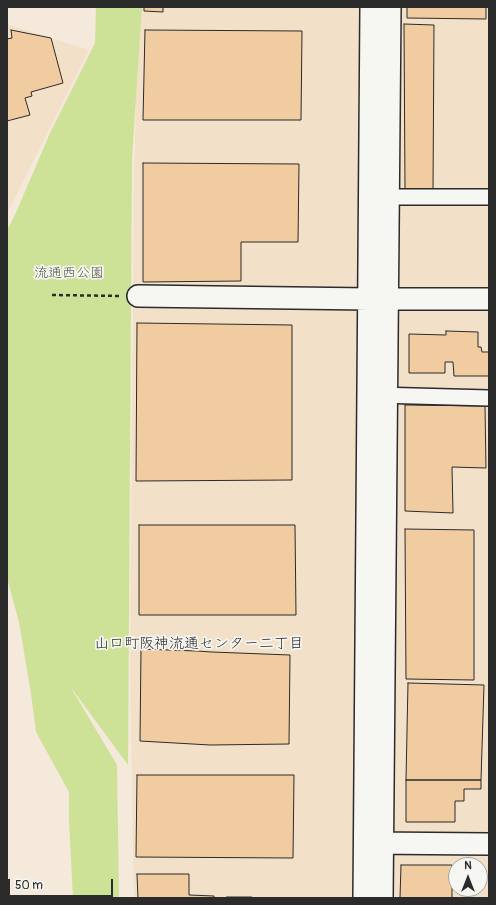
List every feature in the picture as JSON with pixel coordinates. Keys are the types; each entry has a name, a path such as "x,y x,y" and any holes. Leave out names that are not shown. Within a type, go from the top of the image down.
{"street":[{"path":"371,7 379,197"},
{"path":"382,898 374,843 378,299 379,197 390,7"},
{"path":"379,197 489,198"},
{"path":"133,296 489,299"},
{"path":"378,395 489,398"},
{"path":"374,843 489,844"},
{"path":"364,898 374,843"}],"path":[{"path":"52,295 133,296"}],"shaded area":[{"path":"138,7 489,7 489,898 134,898 130,672 134,183"},
{"path":"7,24 89,50 7,214"}],"green space":[{"name":"流通西公園","path":"96,7 142,7 132,158 128,765 70,686 117,765 119,898 73,898 69,792 36,732 19,622 7,578 7,230 15,215 50,133 95,43"}],"building":[{"path":"144,7 163,7 163,12 144,11"},
{"path":"407,7 486,7 486,19 407,18"},
{"path":"404,24 434,25 433,191 405,190"},
{"path":"11,30 51,38 63,83 31,92 32,96 25,98 30,115 7,121 7,39 12,38"},
{"path":"145,30 302,31 301,120 143,120"},
{"path":"143,163 299,164 298,242 241,242 241,281 143,282"},
{"path":"137,323 292,325 292,480 136,481"},
{"path":"446,331 478,332 478,347 481,347 482,352 489,352 489,376 454,376 453,362 445,362 445,373 409,373 409,334 446,335"},
{"path":"405,405 485,406 486,468 452,467 453,513 405,511"},
{"path":"139,525 295,525 296,615 139,615"},
{"path":"405,529 474,530 474,680 406,679"},
{"path":"141,649 290,655 289,744 210,745 140,741"},
{"path":"408,683 484,685 481,780 406,780"},
{"path":"137,775 294,775 293,858 136,857"},
{"path":"406,780 481,780 481,789 464,789 464,801 455,801 455,822 406,822"},
{"path":"401,865 448,865 448,897 452,898 400,898"},
{"path":"137,874 189,874 189,895 214,896 214,898 138,898"},
{"path":"252,897 252,898 227,898"}],"district":[{"name":"山口町阪神流通センター二丁目","path":"199,644"}]}
